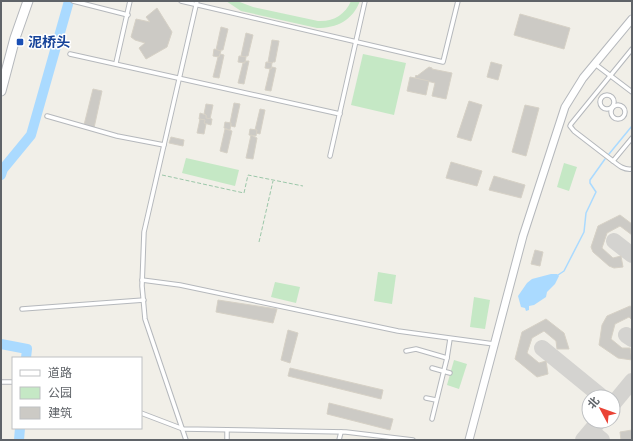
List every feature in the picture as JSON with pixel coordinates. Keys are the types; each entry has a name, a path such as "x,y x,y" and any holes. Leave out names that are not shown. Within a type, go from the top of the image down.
{"street":[{"path":"1,91 15,38 28,1"},
{"path":"469,440 523,236 565,107 583,78 632,19"}],"lane":[{"path":"73,1 128,15"},
{"path":"116,63 130,1"},
{"path":"181,1 197,3 443,62 458,1"},
{"path":"330,156 365,1"},
{"path":"186,440 145,319 142,280 144,232 197,3"},
{"path":"632,49 570,126 574,131 621,168 632,169"},
{"path":"70,54 180,77 340,114"},
{"path":"595,64 632,92"},
{"path":"596,94 601,98"},
{"path":"607,95 611,97 613,107 606,109 602,108 600,102 601,98 607,95"},
{"path":"47,116 117,136 164,145"},
{"path":"613,161 632,138"},
{"path":"142,280 180,284 398,331 494,344"},
{"path":"22,309 144,300"},
{"path":"432,419 444,372 450,338"},
{"path":"406,351 416,349 447,358"},
{"path":"432,368 450,373"},
{"path":"1,382 12,382"},
{"path":"426,398 436,400"},
{"path":"142,413 183,429 341,432 376,438 413,440"},
{"path":"227,430 227,440"},
{"path":"339,440 341,432"}],"path":[{"path":"158,174 244,193 248,175 303,186"},
{"path":"260,242 273,180"}],"green space":[{"path":"226,1 237,1 253,7 323,21 338,17 342,14 351,1 360,1 353,14 343,22 331,27 317,28 241,11"},
{"path":"363,54 406,63 394,115 351,105"},
{"path":"186,158 239,170 235,186 182,173"},
{"path":"564,163 577,167 569,191 557,187"},
{"path":"378,272 396,275 392,304 374,301"},
{"path":"275,282 300,287 296,303 271,297"},
{"path":"474,297 490,300 485,329 470,327"},
{"path":"454,360 467,364 459,389 447,385"}],"water":[{"path":"557,274 559,276 555,284 547,292 546,297 534,305 529,306 529,310 526,311 525,308 521,307 518,296 527,283 532,279"}],"building":[{"path":"157,8 172,32 167,47 146,59 139,48 145,43 131,37 136,19 150,22 146,17"},
{"path":"520,14 570,28 564,49 514,35"},
{"path":"221,27 228,29 223,50 221,51 216,50"},
{"path":"246,33 253,35 248,56 246,57 241,56"},
{"path":"272,40 279,41 275,62 272,63 268,62"},
{"path":"214,49 221,51 219,57 213,56"},
{"path":"220,54 224,55 219,78 213,77 218,57"},
{"path":"239,56 246,57 245,63 238,62"},
{"path":"245,61 249,61 244,84 238,83 243,63 245,63"},
{"path":"266,62 272,63 271,69 265,68"},
{"path":"491,62 502,65 498,80 487,77"},
{"path":"272,67 276,68 271,91 265,90 270,69"},
{"path":"429,67 452,73 446,99 432,96 435,83 415,78 416,75 417,76"},
{"path":"410,77 429,81 426,95 407,91"},
{"path":"93,89 102,91 94,128 84,125"},
{"path":"469,101 482,105 471,141 457,137"},
{"path":"234,103 240,104 235,127 231,126 230,123"},
{"path":"206,104 213,105 210,119 206,118 206,115 204,114"},
{"path":"525,105 539,108 526,156 512,152"},
{"path":"260,109 265,110 260,134 256,133 257,130 255,130"},
{"path":"200,113 206,115 206,118 212,119 211,125 204,123 205,120 199,119"},
{"path":"200,119 205,120 204,123 206,124 204,134 197,133"},
{"path":"225,122 231,123 230,130 224,128"},
{"path":"225,129 232,131 227,153 220,151"},
{"path":"250,129 257,130 256,136 249,135"},
{"path":"251,135 257,138 253,159 246,158"},
{"path":"171,137 184,140 183,146 169,143"},
{"path":"451,162 482,171 477,186 446,178"},
{"path":"494,176 525,185 521,198 489,190"},
{"path":"620,215 632,224 632,235 620,226 607,233 602,248 613,258 621,256 623,267 614,268 609,266 593,252 591,247 598,226"},
{"path":"535,250 543,252 540,266 531,264"},
{"path":"218,300 277,309 273,323 216,312"},
{"path":"630,306 632,307 632,320 629,317 615,324 611,339 622,348 630,348 632,360 618,358 599,345 602,325 607,316"},
{"path":"546,319 564,333 569,349 557,349 556,341 544,331 532,338 527,353 539,363 546,361 548,374 537,377 515,359 522,332"},
{"path":"288,330 298,333 290,363 281,360"},
{"path":"290,368 383,390 381,399 288,376"},
{"path":"329,403 393,419 390,430 327,414"},
{"path":"632,430 632,440 621,440 620,432"}],"waterway":[{"path":"1,175 3,169 31,135 69,1"},
{"path":"609,154 632,126"},
{"path":"558,275 564,271 584,232 586,213 596,192 590,183 590,180 605,159"},
{"path":"1,344 27,349 26,357"},
{"path":"19,440 20,429"}],"taxiway":[{"path":"614,241 632,255"},
{"path":"626,335 632,339"},
{"path":"542,348 592,389"},
{"path":"621,394 632,381"},
{"path":"583,440 592,429"},
{"path":"591,431 602,440"}],"place":[{"name":"泥桥头","path":"20,42"}]}
